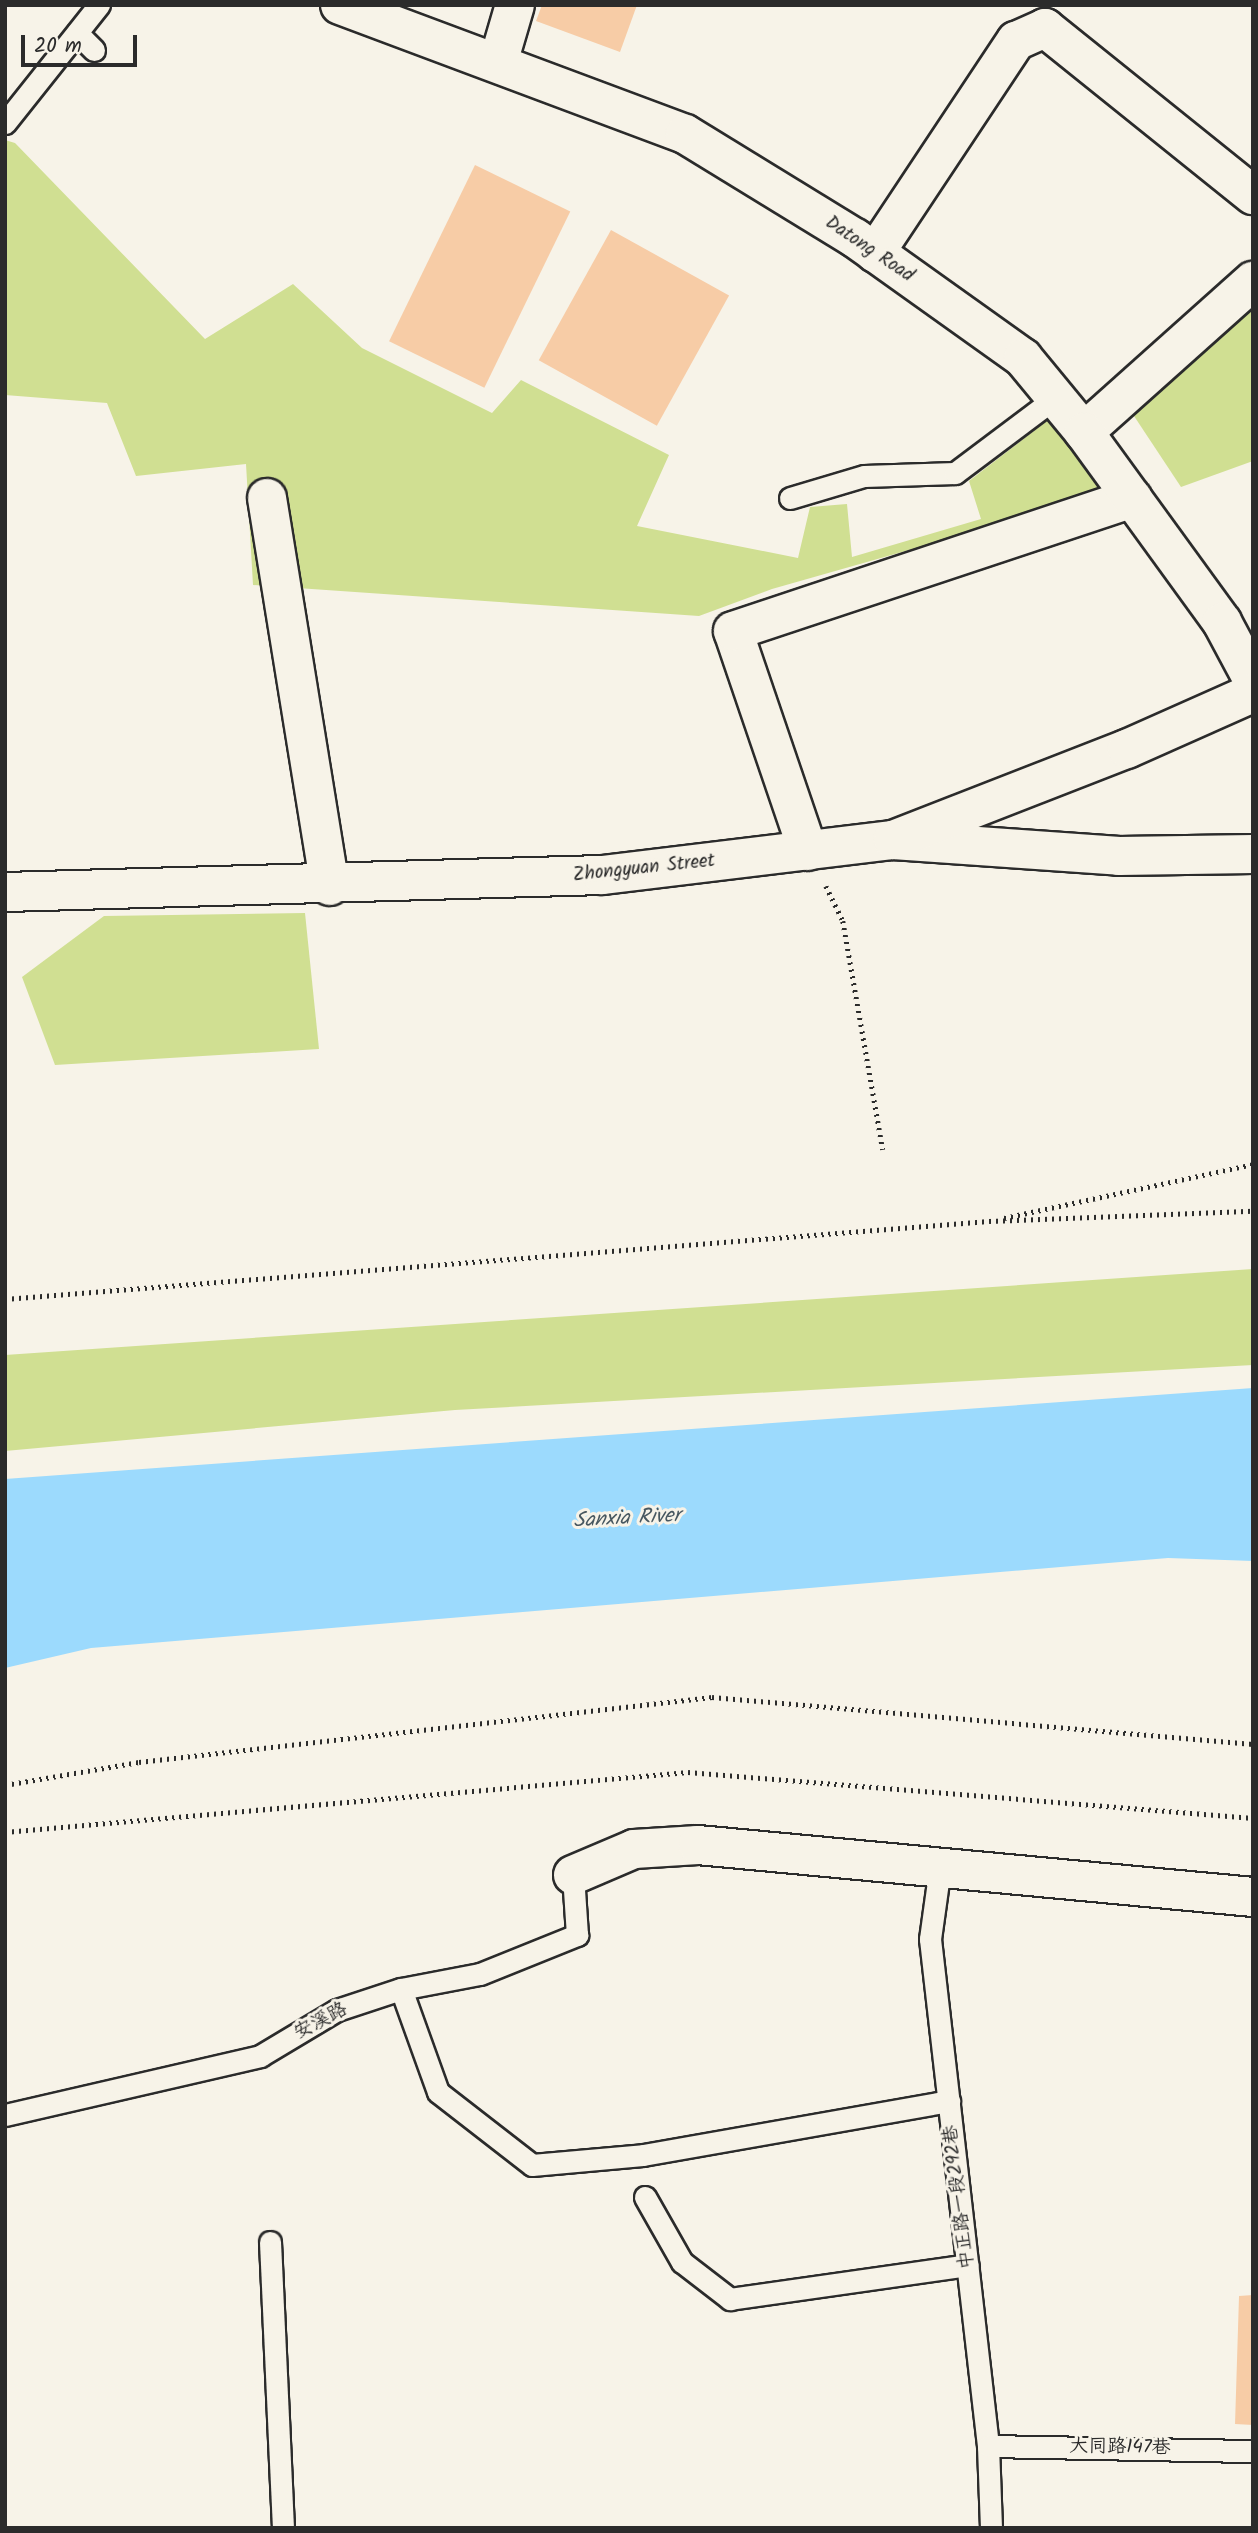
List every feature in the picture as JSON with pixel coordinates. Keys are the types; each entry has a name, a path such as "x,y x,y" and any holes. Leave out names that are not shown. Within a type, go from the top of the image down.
{"street":[{"name":"Datong Road","path":"340,5 383,12 498,63 685,134 876,253 1023,358 1084,432 1222,622 1253,680"},
{"path":"498,63 515,5"},
{"path":"876,253 1016,41 1045,28 1253,195"},
{"path":"1084,432 1253,281"},
{"path":"267,498 330,886"},
{"path":"808,851 733,631 1132,498"},
{"name":"Zhongyuan Street","path":"5,892 330,886 602,875 893,840 1127,750 1253,693"},
{"path":"893,840 1119,856 1253,853"},
{"path":"573,1875 634,1849 698,1845 1253,1896"}],"lane":[{"path":"15,121 99,5"},
{"path":"77,33 94,50"},
{"path":"790,498 864,476 954,473 1055,398"},
{"name":"中正路一段292巷","path":"940,1867 930,1939 988,2446 991,2528"},
{"name":"安溪路","path":"5,2115 260,2056 337,2010 401,1989 480,1974 577,1935 573,1875"},
{"path":"401,1989 438,2092 532,2165 643,2155 949,2101"},
{"path":"645,2197 682,2262 730,2299 968,2264"},
{"path":"270,2242 283,2528"},
{"name":"大同路147巷","path":"988,2446 1253,2451"}],"path":[{"path":"808,851 843,921 883,1150"},
{"path":"989,1222 1253,1164"},
{"path":"5,1299 989,1222 1253,1211"},
{"path":"5,1786 139,1762 712,1697 1253,1744"},
{"path":"5,1832 688,1772 1253,1818"}],"green space":[{"path":"5,140 15,143 205,339 293,284 362,348 492,413 521,380 669,455 637,526 798,558 810,507 847,504 852,557 981,519 969,481 1048,420 1109,493 772,589 699,616 253,585 246,464 136,476 107,403 5,395"},
{"path":"1253,309 1253,461 1181,487 1134,416"},
{"path":"305,913 319,1049 55,1065 22,977 104,916"},
{"path":"1253,1269 1253,1365 455,1410 5,1451 5,1355"}],"water":[{"name":"Sanxia River","path":"1253,1388 1253,1561 1168,1558 91,1648 5,1668 5,1479"}],"building":[{"path":"542,5 637,5 620,52 536,21"},
{"path":"475,165 570,211 484,388 389,341"},
{"path":"611,230 729,295 657,426 539,360"},
{"path":"1253,2295 1253,2425 1235,2424 1239,2296"}]}
